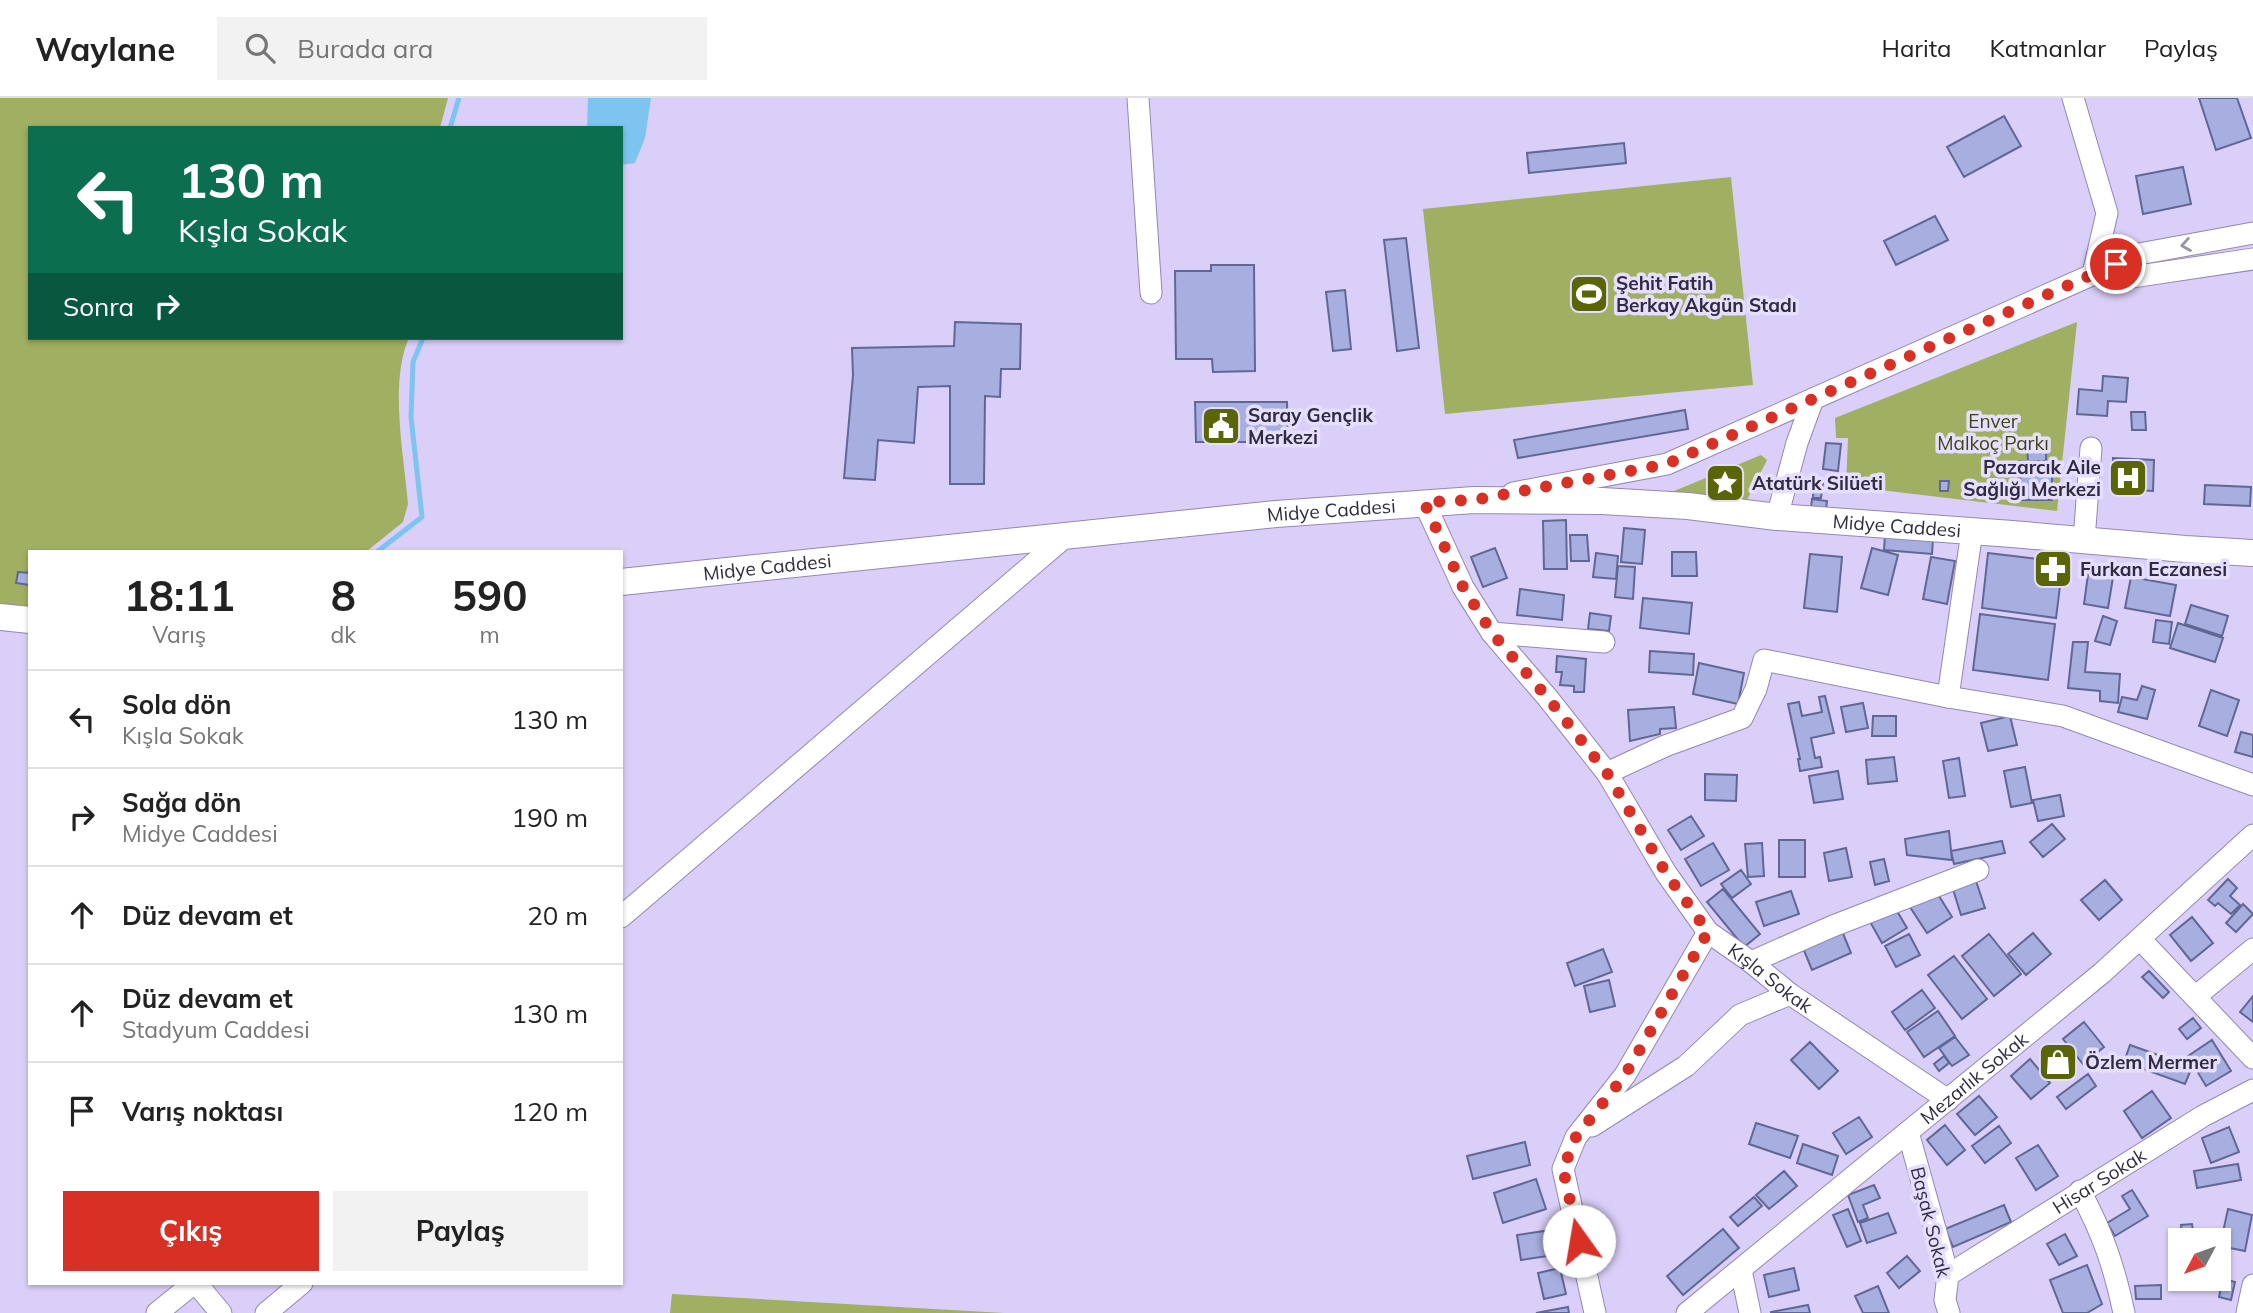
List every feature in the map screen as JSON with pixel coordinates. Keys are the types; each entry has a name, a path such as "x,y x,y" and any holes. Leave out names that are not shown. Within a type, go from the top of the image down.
{"main road":[{"name":"Midye Caddesi","path":"623,582 1276,514 1474,500 1602,501 1688,506 1777,517 2252,554"},
{"path":"0,617 28,620"}],"street":[{"path":"1138,98 1152,293"},
{"path":"2073,98 2107,213 2093,274"},
{"path":"1474,500 1667,464 2139,254 2253,233"},
{"path":"2093,274 2119,279 2253,259"},
{"path":"1777,517 1797,443 1813,399"},
{"path":"2084,540 2091,448"},
{"name":"Kışla Sokak","path":"1424,502 1463,587 1492,633 1607,773 1666,873 1708,932 1790,994 1948,1100"},
{"path":"1948,697 1972,531"},
{"path":"623,915 1066,536"},
{"path":"1492,633 1604,642"},
{"path":"1607,773 1665,746 1742,718 1756,689 1764,660 1948,697 2063,716 2253,785"},
{"name":"Mezarlık Sokak","path":"1687,1313 2102,973 2253,835"},
{"path":"1751,962 1832,926 1978,870"},
{"path":"1595,1313 1563,1169 1576,1137 1625,1075 1708,932"},
{"path":"2140,939 2253,1058"},
{"path":"2195,997 2253,949"},
{"path":"1576,1137 1686,1066 1740,1015 1790,994"},
{"name":"Hisar Sokak","path":"1948,1275 2203,1116 2253,1090"},
{"name":"Başak Sokak","path":"1908,1132 1948,1275 1945,1300 1949,1313"},
{"path":"2080,1191 2099,1226 2115,1270 2124,1313"},
{"path":"1741,1270 1750,1313"},
{"path":"157,1313 192,1285"},
{"path":"197,1285 221,1313"},
{"path":"266,1313 300,1285"},
{"path":"2247,1313 2253,1285"}],"green space":[{"path":"0,98 448,98 441,126 28,126 28,340 408,340 403,356 399,397 408,504 403,522 368,550 28,550 28,613 0,611"},
{"name":"Şehit Fatih Berkay Akgün Stadı","path":"1731,177 1753,385 1445,414 1423,209"},
{"name":"Enver Malkoç Parkı","path":"2077,322 2057,511 1846,486 1848,438 1836,438 1835,418"},
{"path":"1761,455 1767,460 1747,500 1667,494"},
{"path":"672,1294 1004,1313 670,1313"}],"water":[{"path":"588,98 651,98 645,138 635,163 623,165 623,126 587,126"}],"building":[{"path":"2199,98 2237,98 2251,138 2216,150"},
{"path":"2004,116 2021,146 1964,177 1947,147"},
{"path":"1624,143 1626,163 1529,173 1527,153"},
{"path":"2183,167 2191,204 2143,214 2136,176"},
{"path":"1935,216 1948,240 1896,265 1884,241"},
{"path":"1406,238 1419,348 1397,351 1384,240"},
{"path":"1211,265 1254,265 1255,371 1213,372 1212,359 1176,359 1175,271 1211,271"},
{"path":"1345,290 1351,349 1333,351 1326,292"},
{"path":"955,322 1021,324 1020,369 1001,369 1000,397 985,396 984,484 950,484 950,386 918,387 914,443 878,440 875,480 844,478 853,375 852,348 954,346"},
{"path":"2103,376 2128,378 2126,402 2108,401 2107,416 2077,414 2079,389 2102,391"},
{"path":"1195,402 1287,402 1288,442 1196,442"},
{"path":"1685,410 1688,429 1518,458 1514,440"},
{"path":"2131,412 2145,412 2146,430 2132,430"},
{"path":"1826,443 1841,444 1838,471 1823,469"},
{"path":"2046,444 2046,461 2028,461 2027,445"},
{"path":"2113,458 2154,460 2153,491 2112,489"},
{"path":"2020,461 2052,461 2052,500 2021,500"},
{"path":"1940,481 1949,481 1948,491 1940,491"},
{"path":"1814,483 1823,483 1821,498 1813,498"},
{"path":"2205,485 2251,487 2250,506 2204,504"},
{"path":"1812,499 1827,501 1826,510 1811,508"},
{"path":"1566,520 1567,569 1544,569 1543,521"},
{"path":"1624,528 1645,530 1642,564 1621,562"},
{"path":"1570,535 1587,535 1589,561 1571,561"},
{"path":"1885,535 1933,539 1932,554 1884,550"},
{"path":"1495,548 1507,578 1483,587 1471,557"},
{"path":"1872,548 1898,555 1888,595 1861,588"},
{"path":"1672,552 1696,552 1697,576 1672,576"},
{"path":"1596,553 1618,556 1616,579 1593,577"},
{"path":"1988,553 2063,562 2056,618 1982,608"},
{"path":"1810,554 1842,557 1837,612 1804,608"},
{"path":"1931,557 1955,561 1947,604 1923,599"},
{"path":"1618,566 1635,567 1633,599 1615,597"},
{"path":"2089,567 2114,571 2108,608 2084,604"},
{"path":"18,572 28,573 28,585 16,583"},
{"path":"2131,577 2176,585 2170,616 2125,608"},
{"path":"1520,589 1564,595 1562,620 1517,615"},
{"path":"1643,598 1692,603 1689,634 1640,628"},
{"path":"2191,605 2228,616 2222,636 2185,624"},
{"path":"1590,613 1611,616 1609,631 1588,629"},
{"path":"1980,614 2055,624 2048,680 1973,670"},
{"path":"2103,616 2117,621 2110,645 2095,641"},
{"path":"2156,620 2172,622 2169,644 2153,642"},
{"path":"2178,623 2223,638 2215,662 2170,648"},
{"path":"2073,642 2088,642 2085,672 2120,674 2118,703 2100,701 2100,691 2068,688"},
{"path":"1650,651 1694,654 1693,675 1649,672"},
{"path":"1557,656 1586,659 1584,692 1574,692 1574,686 1560,685 1562,672 1556,672"},
{"path":"1699,663 1744,673 1738,704 1693,694"},
{"path":"2142,686 2155,690 2147,719 2118,712 2122,697 2137,700"},
{"path":"2211,690 2239,700 2227,736 2199,726"},
{"path":"1825,696 1834,733 1811,738 1815,758 1820,757 1822,767 1800,771 1800,759 1788,704 1799,702 1802,716 1822,712 1819,697"},
{"path":"1863,703 1868,728 1846,732 1841,707"},
{"path":"1674,707 1676,728 1660,729 1660,734 1630,741 1628,710"},
{"path":"1873,716 1896,716 1896,736 1872,736"},
{"path":"2010,716 2017,745 1988,751 1981,723"},
{"path":"2241,732 2253,735 2253,757 2235,752"},
{"path":"1894,757 1897,781 1868,784 1866,760"},
{"path":"1959,758 1965,796 1949,798 1943,761"},
{"path":"2025,767 2032,803 2011,807 2004,771"},
{"path":"1838,771 1843,799 1814,803 1809,776"},
{"path":"1705,774 1737,775 1736,801 1705,800"},
{"path":"2060,795 2064,816 2038,821 2033,800"},
{"path":"1691,816 1704,836 1681,850 1668,830"},
{"path":"2052,824 2065,839 2043,857 2030,842"},
{"path":"1949,831 1952,860 1907,855 1905,839"},
{"path":"1779,840 1805,840 1805,877 1779,877"},
{"path":"2002,841 2005,853 1954,864 1951,851"},
{"path":"1713,843 1729,870 1701,886 1685,859"},
{"path":"1762,843 1764,876 1748,877 1745,844"},
{"path":"1846,848 1852,877 1829,881 1824,853"},
{"path":"1884,859 1889,881 1875,885 1870,862"},
{"path":"1741,870 1751,884 1732,898 1721,884"},
{"path":"1974,875 1985,908 1961,915 1951,883"},
{"path":"2228,879 2237,888 2230,896 2240,905 2231,914 2218,903 2215,906 2208,900"},
{"path":"2105,880 2122,900 2099,920 2081,900"},
{"path":"1934,888 1952,917 1927,933 1908,904"},
{"path":"1723,889 1760,934 1744,947 1707,902"},
{"path":"1791,891 1799,914 1764,926 1756,902"},
{"path":"2243,904 2253,914 2236,932 2226,923"},
{"path":"1894,906 1907,928 1882,943 1869,920"},
{"path":"2192,917 2213,943 2191,961 2170,935"},
{"path":"1842,931 1851,953 1812,970 1803,948"},
{"path":"2033,933 2051,954 2026,975 2008,954"},
{"path":"1909,934 1920,955 1896,967 1885,946"},
{"path":"1989,934 2021,974 1994,996 1962,956"},
{"path":"1603,949 1612,972 1575,986 1567,963"},
{"path":"1954,956 1987,999 1962,1019 1928,975"},
{"path":"2149,971 2169,992 2163,998 2142,977"},
{"path":"1609,980 1615,1006 1590,1012 1584,986"},
{"path":"1922,990 1935,1008 1905,1030 1892,1012"},
{"path":"2253,996 2253,1022 2240,1012"},
{"path":"1938,1011 1955,1036 1924,1057 1907,1032"},
{"path":"2193,1018 2201,1028 2187,1039 2179,1029"},
{"path":"2084,1022 2104,1047 2083,1064 2063,1039"},
{"path":"1955,1037 1969,1055 1952,1066 1939,1048"},
{"path":"2212,1040 2231,1071 2206,1086 2188,1056"},
{"path":"1810,1042 1838,1071 1819,1089 1791,1060"},
{"path":"2130,1045 2192,1067 2185,1084 2124,1062"},
{"path":"1944,1056 1949,1063 1939,1071 1934,1064"},
{"path":"2030,1059 2050,1083 2031,1099 2011,1076"},
{"path":"2088,1074 2096,1086 2066,1109 2057,1097"},
{"path":"2152,1091 2171,1118 2142,1138 2124,1111"},
{"path":"1979,1096 1997,1117 1975,1135 1957,1114"},
{"path":"1859,1117 1872,1137 1846,1154 1833,1133"},
{"path":"1756,1123 1798,1136 1790,1158 1749,1144"},
{"path":"1945,1125 1965,1150 1947,1165 1927,1140"},
{"path":"1999,1126 2011,1143 1985,1163 1972,1146"},
{"path":"2229,1127 2239,1152 2211,1163 2202,1138"},
{"path":"1525,1142 1530,1165 1473,1179 1467,1156"},
{"path":"1803,1144 1838,1156 1832,1175 1797,1163"},
{"path":"2038,1145 2058,1176 2036,1190 2016,1158"},
{"path":"2238,1164 2241,1180 2197,1188 2194,1171"},
{"path":"1784,1171 1797,1186 1769,1209 1756,1195"},
{"path":"1536,1179 1546,1209 1503,1223 1494,1193"},
{"path":"1874,1185 1880,1198 1863,1205 1868,1218 1858,1222 1848,1195"},
{"path":"2132,1190 2148,1216 2115,1236 2107,1223 2130,1209 2122,1196"},
{"path":"1754,1197 1762,1206 1738,1226 1730,1217"},
{"path":"2004,1205 2011,1222 1953,1247 1945,1229"},
{"path":"1848,1209 1861,1241 1847,1247 1833,1215"},
{"path":"2228,1209 2252,1215 2245,1251 2231,1248 2231,1228 2224,1228"},
{"path":"1888,1213 1896,1233 1867,1243 1860,1223"},
{"path":"2192,1224 2193,1228 2181,1228 2181,1225"},
{"path":"1723,1229 1739,1248 1683,1295 1667,1276"},
{"path":"1551,1230 1555,1255 1521,1260 1517,1235"},
{"path":"2065,1234 2077,1256 2059,1265 2047,1244"},
{"path":"1907,1256 1920,1271 1899,1288 1887,1273"},
{"path":"2087,1265 2102,1304 2087,1313 2063,1313 2050,1280"},
{"path":"1560,1268 1566,1294 1544,1299 1538,1273"},
{"path":"1794,1268 1799,1290 1769,1297 1764,1275"},
{"path":"2231,1281 2235,1282 2231,1300 2219,1297 2220,1292 2231,1292"},
{"path":"2161,1285 2161,1299 2136,1299 2135,1286"},
{"path":"1878,1286 1889,1313 1863,1313 1855,1296"},
{"path":"1808,1305 1810,1313 1771,1313 1771,1312"},
{"path":"1568,1307 1569,1313 1536,1313"}],"waterway":[{"path":"451,126 459,98"},
{"path":"379,550 422,517 411,417 413,362 422,340"}],"place":[{"name":"Şehit Fatih Berkay Akgün Stadı","path":"1589,294"},
{"name":"Saray Gençlik Merkezi","path":"1221,426"},
{"name":"Pazarcık Aile Sağlığı Merkezi","path":"2128,478"},
{"name":"Atatürk Silüeti","path":"1725,483"},
{"name":"Furkan Eczanesi","path":"2053,569"},
{"name":"Özlem Mermer","path":"2058,1062"}],"route":[{"path":"1579,1241 1563,1169 1576,1137 1625,1075 1708,932 1666,873 1607,773 1492,633 1463,587 1424,502 1474,500 1667,464 2116,264"}]}
